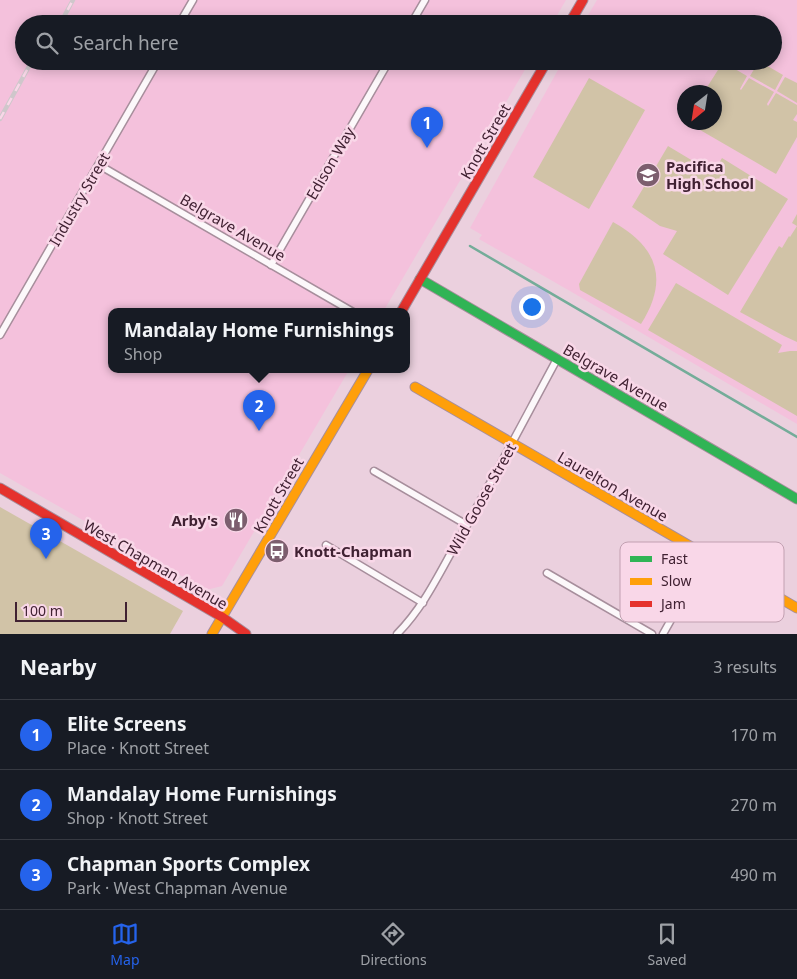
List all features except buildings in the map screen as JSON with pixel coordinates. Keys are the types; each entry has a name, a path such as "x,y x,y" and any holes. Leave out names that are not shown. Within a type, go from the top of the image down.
{"main road":[{"path":"574,15 583,0"},
{"name":"Knott Street","path":"403,308 542,70"},
{"name":"Belgrave Avenue","path":"420,279 797,499"},
{"name":"Knott Street","path":"212,634 366,373"},
{"name":"Laurelton Avenue","path":"415,387 683,542"},
{"name":"West Chapman Avenue","path":"0,488 222,617 246,634"},
{"name":"Laurelton Avenue","path":"784,600 797,608"}],"street":[{"path":"184,15 193,0"},
{"path":"416,15 424,0"},
{"name":"Industry Street","path":"0,336 153,70"},
{"name":"Edison Way","path":"271,265 384,70"},
{"name":"Belgrave Avenue","path":"99,165 346,308"},
{"name":"Wild Goose Street","path":"397,634 423,603 558,359"},
{"path":"374,471 467,525"},
{"path":"326,545 423,603"},
{"path":"547,573 620,615"},
{"path":"631,622 652,634"},
{"path":"663,634 670,622"}],"shaded area":[{"path":"0,0 566,0 557,15 15,15 15,70 525,70 385,308 108,308 108,373 347,373 222,586 206,590 0,473"},
{"name":"Pacifica High School","path":"597,0 797,0 797,424 479,239 482,235 470,228 558,70 782,70 782,15 588,15"},
{"path":"718,70 737,70 747,76 741,90 749,78 774,92 767,104 768,106 776,93 797,105 797,114 793,120 797,122 797,137 776,174 700,130 722,130 722,85 708,85"},
{"path":"754,70 774,70 783,75 775,90 750,76"},
{"path":"785,77 797,83 797,103 777,91"},
{"path":"589,78 645,110 589,209 533,177"},
{"path":"668,146 713,173 722,158 788,199 728,295 663,254 677,231 660,226 632,207"},
{"path":"797,214 797,226 792,223"},
{"path":"613,222 640,242 649,254 654,266 656,279 655,293 650,308 641,324 580,290 579,284"},
{"path":"797,226 797,342 740,312 779,246 782,248"},
{"path":"676,283 782,345 778,353 797,351 797,416 648,330"},
{"path":"0,507 183,611 170,634 0,634"}],"waterway":[{"path":"470,246 797,437"}],"railway":[{"path":"65,15 73,0"},
{"path":"0,119 27,70"}],"traffic: fast":[{"path":"420,279 797,499"}],"traffic: slow":[{"path":"212,634 366,373"},
{"path":"415,387 683,542"},
{"path":"784,600 797,608"}],"traffic: jam":[{"path":"574,15 583,0"},
{"path":"403,308 542,70"},
{"path":"0,488 222,617 246,634"}],"place":[{"name":"Elite Screens","path":"427,148"},
{"name":"Pacifica High School","path":"648,175"},
{"name":"Mandalay Home Furnishings","path":"259,431"},
{"name":"Arby's","path":"236,520"},
{"name":"Knott-Chapman","path":"277,551"},
{"name":"Chapman Sports Complex","path":"46,559"}]}
